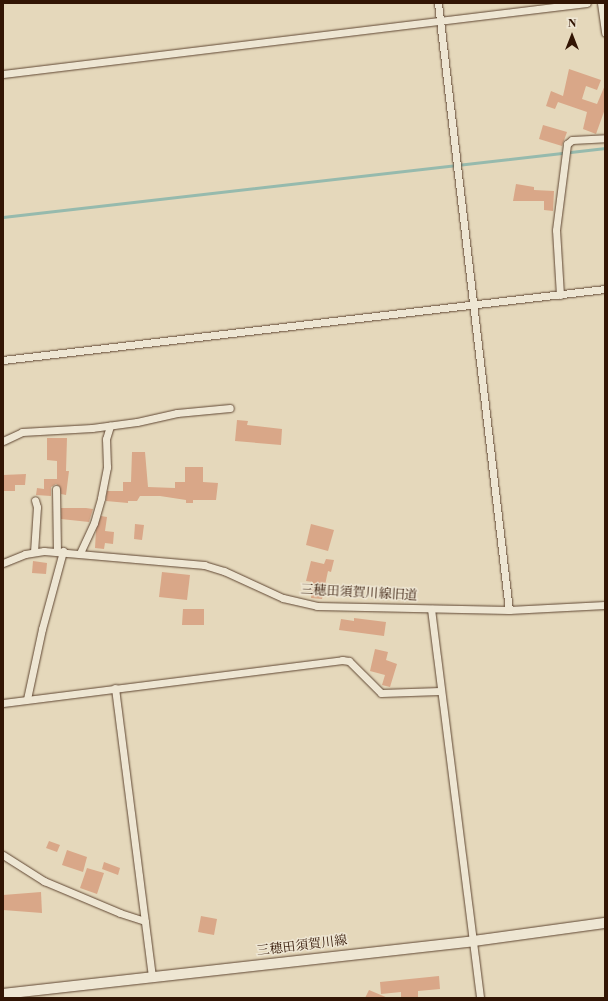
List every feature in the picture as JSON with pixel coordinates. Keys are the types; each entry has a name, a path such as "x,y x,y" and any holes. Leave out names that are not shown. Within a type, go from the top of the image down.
{"main road":[{"name":"三穂田須賀川線","path":"3,994 473,941 605,923"}],"street":[{"path":"438,3 509,610"},
{"path":"3,74 587,3"},
{"path":"601,3 605,33"},
{"path":"560,295 556,230 567,144 572,140 605,138"},
{"path":"3,360 474,306 605,289"},
{"path":"3,441 22,432 110,426 177,413 230,408"},
{"path":"80,553 94,523 101,498 107,467 106,439 110,426"},
{"path":"27,699 60,551 56,489"},
{"path":"34,552 37,507 35,500"},
{"name":"三穂田須賀川線旧道","path":"3,563 34,552 60,551 213,567 297,603 509,610 605,605"},
{"path":"430,608 480,998"},
{"path":"3,703 342,660 349,661 381,692 440,691"},
{"path":"116,688 152,976"},
{"path":"3,854 44,881 120,913 145,921"}],"building":[{"path":"569,69 601,80 597,90 586,86 582,99 597,104 605,85 605,109 596,134 583,129 587,112 558,102 555,109 546,106 551,91 563,96"},
{"path":"543,125 567,132 562,146 539,139"},
{"path":"516,184 534,187 534,190 554,191 553,211 544,210 544,201 513,201"},
{"path":"237,420 248,421 247,425 282,429 281,445 235,441"},
{"path":"47,438 67,438 66,471 69,471 66,495 61,494 60,487 56,484 51,487 51,496 36,495 37,488 44,489 44,479 57,479 57,461 47,460"},
{"path":"132,452 145,452 148,487 175,488 175,482 185,482 185,467 203,467 203,482 218,483 216,500 193,500 193,503 186,503 186,500 160,496 140,496 137,501 128,501 128,503 106,501 107,491 123,491 123,482 131,482"},
{"path":"26,474 25,485 15,485 15,491 3,491 3,475"},
{"path":"61,508 93,509 89,522 61,519"},
{"path":"101,516 107,517 105,531 114,532 113,544 105,543 104,549 95,548 96,530"},
{"path":"135,524 144,525 142,540 134,539"},
{"path":"311,524 334,530 328,551 306,545"},
{"path":"326,559 334,560 331,572 328,571 322,599 311,598 313,582 306,581 311,561 324,564"},
{"path":"33,561 47,563 46,574 32,573"},
{"path":"162,572 190,575 187,600 159,597"},
{"path":"183,609 204,609 204,625 182,625"},
{"path":"354,618 386,622 384,636 339,630 341,619 354,621"},
{"path":"375,649 388,652 386,660 397,664 390,687 382,685 385,675 370,671"},
{"path":"49,841 60,845 57,852 46,848"},
{"path":"67,850 87,857 83,872 62,865"},
{"path":"104,862 120,868 118,875 102,869"},
{"path":"87,868 104,873 97,894 80,888"},
{"path":"41,892 42,913 3,910 3,895"},
{"path":"201,916 217,919 214,935 198,932"},
{"path":"439,976 440,989 418,991 418,997 401,998 401,992 381,994 380,982"},
{"path":"369,990 388,998 365,998"}],"waterway":[{"path":"3,217 605,148"}]}
